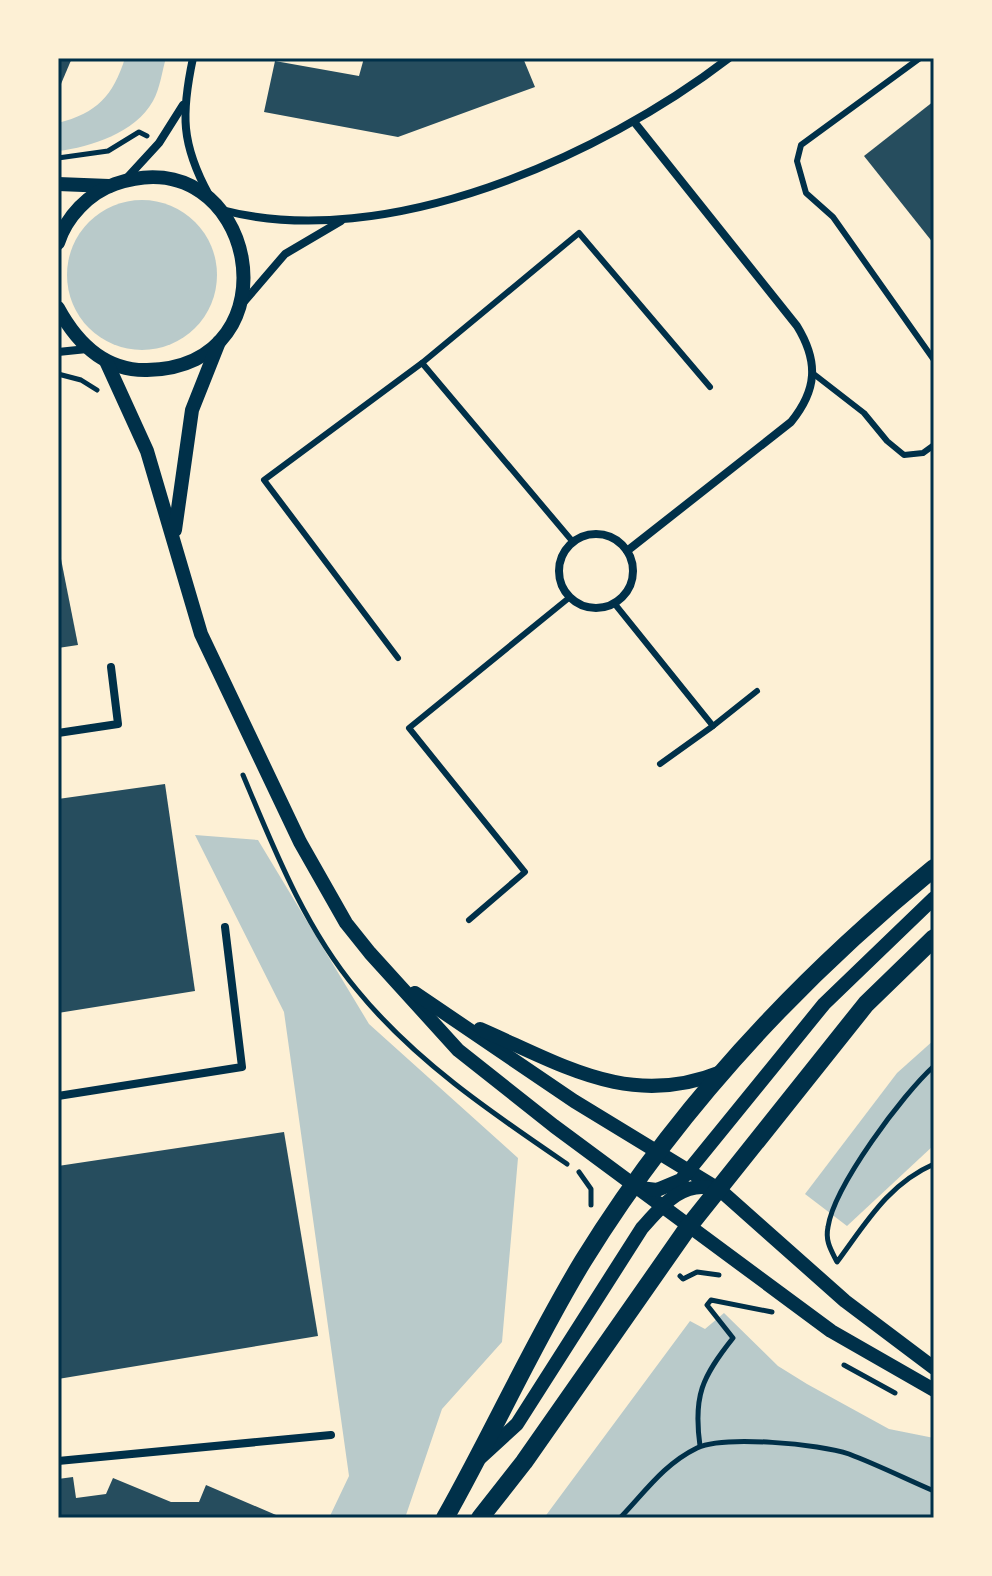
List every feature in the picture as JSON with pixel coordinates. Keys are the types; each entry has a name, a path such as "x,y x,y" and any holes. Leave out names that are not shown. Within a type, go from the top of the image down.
{"main road":[{"path":"445,1518 481,1457 502,1405 582,1262 659,1151 721,1072 804,982 934,868"},
{"path":"480,1518 524,1462 689,1226 866,1004 934,938"}],"street":[{"path":"193,58 183,105 189,150 217,206 236,232 244,257 245,283 240,308"},
{"path":"58,243 62,231 81,204 125,180 156,178 186,185 217,206 280,223 346,219 415,207 540,169 635,123 729,58"},
{"path":"125,180 159,143 183,105"},
{"path":"627,551 791,422 804,407 815,375 808,343 797,326 635,123"},
{"path":"58,184 109,186"},
{"path":"174,535 192,410 219,341 269,268 285,254 346,219"},
{"path":"58,308 70,330 87,349 106,361 135,370 166,370 194,360 219,341"},
{"path":"58,352 87,349"},
{"path":"106,361 135,422 174,535 201,634 300,842 346,923 458,1050 633,1186 831,1331 934,1390"},
{"path":"596,534 608,536 627,551 633,574 624,596 614,603 591,607 570,597 563,587 560,563 573,542 596,534"},
{"path":"58,733 118,724 111,667"},
{"path":"633,1186 644,1190 670,1187 690,1170 824,1004 934,898"},
{"path":"58,1096 242,1067 225,927"},
{"path":"397,982 574,1101 720,1190 845,1301 934,1368"},
{"path":"451,1016 589,1077 623,1086 674,1086 721,1072"},
{"path":"481,1457 517,1424 617,1265 662,1206 684,1190 708,1186 720,1190"},
{"path":"58,1461 331,1435"}],"lane":[{"path":"920,58 801,145 797,161 806,193 833,217 934,360"},
{"path":"398,658 264,480 422,363 579,233 710,387"},
{"path":"422,363 573,542"},
{"path":"815,375 864,413 887,441 904,455 923,453 934,445"},
{"path":"469,920 525,872 409,728 570,597"},
{"path":"614,603 713,726"},
{"path":"660,764 757,691"}],"path":[{"path":"58,158 108,151 139,132"},
{"path":"934,1066 915,1084 838,1195 827,1229 827,1243 837,1262 889,1192 912,1174 934,1164"},
{"path":"683,1279 709,1272 731,1283"},
{"path":"700,1446 695,1409 711,1366 733,1338 707,1305 711,1300 772,1312"},
{"path":"620,1518 665,1467 700,1446 736,1443 815,1447 847,1453 934,1491"}],"shaded area":[{"path":"125,58 166,58 153,101 124,130 98,142 58,151 58,123 83,114 102,101 115,83"},
{"path":"142,200 171,206 195,222 211,246 217,275 211,304 195,328 171,344 142,350 113,344 89,328 73,304 67,275 73,246 89,222 113,206"},
{"path":"195,835 258,840 369,1024 518,1158 502,1342 442,1409 405,1518 329,1518 349,1476 284,1012"},
{"path":"934,1040 934,1145 847,1226 805,1194 897,1073"},
{"path":"724,1313 778,1366 807,1384 889,1429 934,1438 934,1518 544,1518 690,1321 705,1329"}],"building":[{"path":"58,58 72,58 58,91"},
{"path":"364,58 523,58 535,87 398,137 264,112 275,61 359,76"},
{"path":"934,101 934,244 864,156"},
{"path":"58,544 78,645 58,648"},
{"path":"165,784 195,991 58,1013 58,799"},
{"path":"284,1132 318,1336 58,1379 58,1166"},
{"path":"73,1477 76,1498 106,1494 113,1478 171,1502 199,1502 206,1485 283,1518 58,1518 58,1479"}]}
